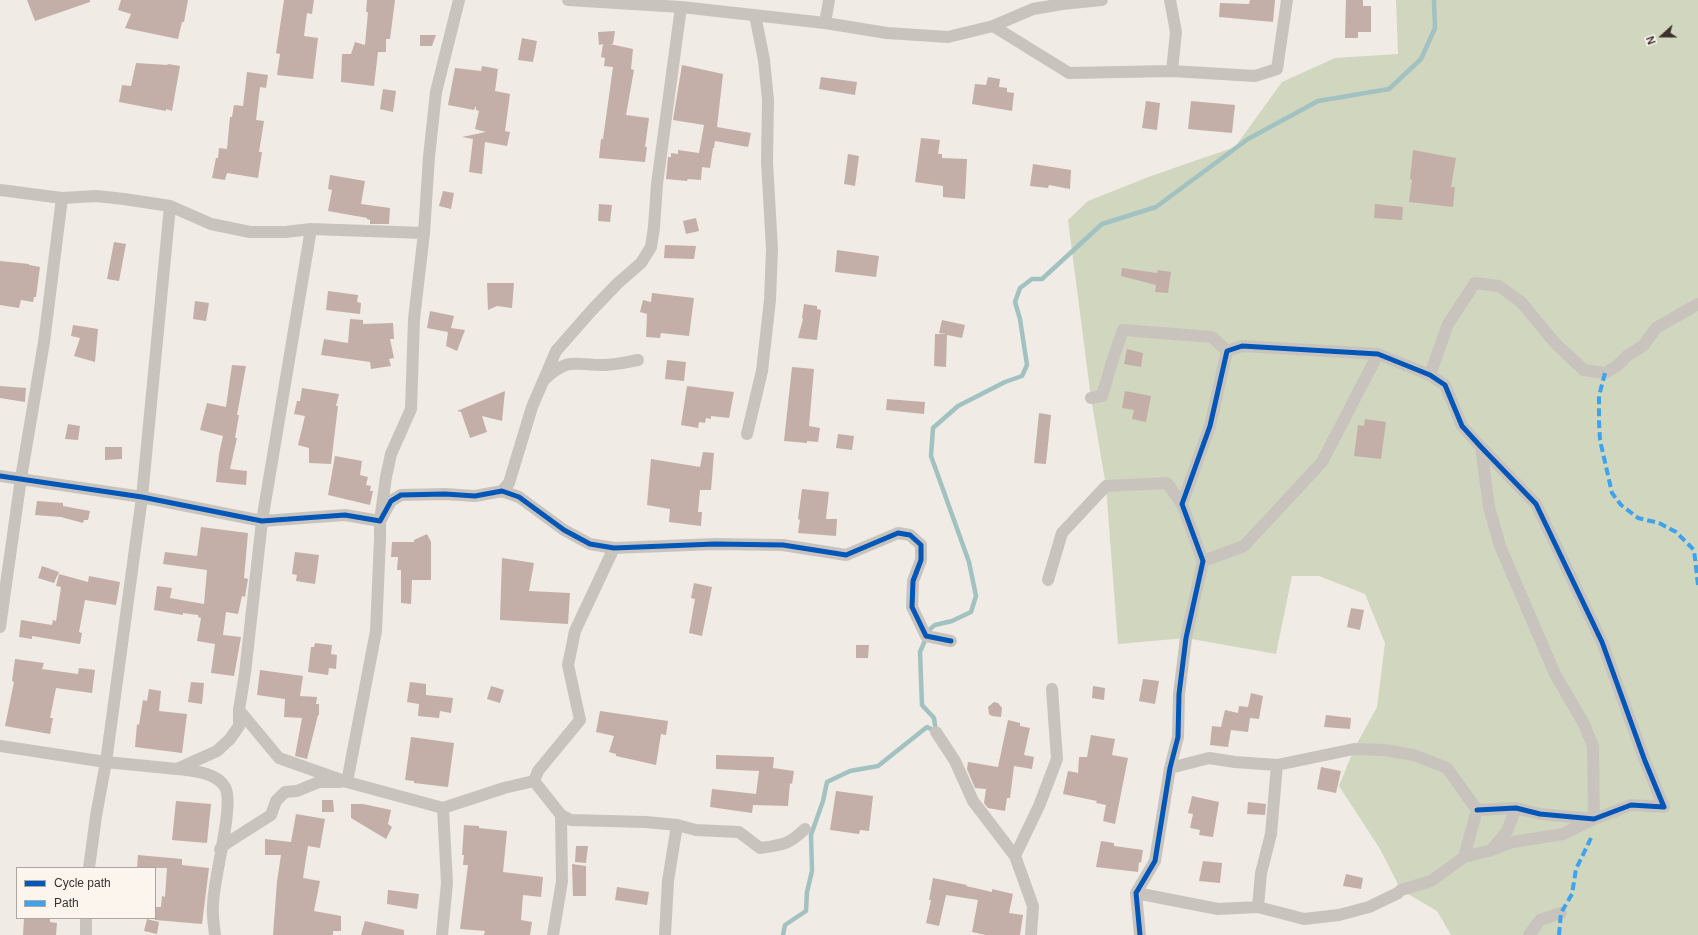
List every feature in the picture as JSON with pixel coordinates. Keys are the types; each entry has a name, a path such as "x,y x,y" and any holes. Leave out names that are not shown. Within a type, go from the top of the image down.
{"street":[{"path":"347,782 376,631 380,521 391,454 411,409 414,319 424,233 429,157 436,92 460,0"},
{"path":"568,0 681,7 701,4 755,15 825,23 887,33 948,37 993,26 1033,9 1062,4 1102,0"},
{"path":"825,23 829,0"},
{"path":"1170,0 1176,32 1172,71"},
{"path":"993,26 1069,73 1172,71 1255,76 1278,68 1287,0"},
{"path":"502,491 509,483 532,407 556,351 592,310 640,263 651,247 657,184 681,7"},
{"path":"747,434 762,371 770,300 772,249 767,162 768,100 764,60 755,15"},
{"path":"0,190 62,198 96,196 170,206 211,224 250,232 286,232 311,229 424,233"},
{"path":"0,627 21,478 44,342 62,198"},
{"path":"89,867 96,816 106,762 142,497 170,206"},
{"path":"177,768 217,751 230,739 239,726 239,710 245,673 262,521 311,229"},
{"path":"1430,375 1448,324 1475,283 1499,286 1521,302 1556,344 1584,370 1605,373 1617,366 1628,355 1643,346 1656,328 1698,304"},
{"path":"1091,398 1102,396 1123,330 1212,337 1227,351"},
{"path":"1136,893 1218,909 1258,907 1304,919 1339,916 1369,907 1398,893 1401,890 1431,881 1464,857 1492,850 1513,842 1563,834 1594,819 1631,805 1664,807 1645,761 1602,642 1536,504 1481,448 1462,426 1445,385 1430,375 1378,354 1242,346 1227,351"},
{"path":"1182,504 1210,426 1227,351"},
{"path":"1202,561 1244,546 1322,462 1378,354"},
{"path":"544,380 564,365 575,362 604,365 638,360"},
{"path":"1481,448 1489,507 1500,546 1555,674 1584,724 1593,746 1594,819"},
{"path":"0,476 142,497 262,521 345,515 380,521"},
{"path":"1048,580 1062,533 1106,486 1167,483 1182,504 1202,561 1186,638 1179,694 1178,737 1170,768 1155,861 1136,893 1140,935"},
{"path":"380,521 391,501 401,495 445,494 475,496 502,491 519,497 564,530 590,544 614,548 715,544 783,545 846,555 898,533 910,535 921,545 921,560 913,581 912,607 926,636 951,641"},
{"path":"534,781 538,771 580,720 568,665 574,631 614,548"},
{"path":"1015,856 1039,806 1057,759 1052,689"},
{"path":"239,710 279,758 347,782 443,808 504,788 534,781"},
{"path":"936,732 956,761 973,801 1015,856 1033,906 1031,935"},
{"path":"0,746 106,762 177,768 204,772 225,787 227,795 226,824 220,849 212,905 215,935"},
{"path":"1170,768 1209,758 1235,762 1277,765 1354,749 1384,750 1414,755 1447,768 1477,810"},
{"path":"1258,907 1261,873 1271,834 1277,765"},
{"path":"534,781 561,815 571,820 646,822 678,825 696,830 739,832 760,848 790,842 805,828"},
{"path":"220,849 271,815 276,801 285,792 297,791 319,782 347,782"},
{"path":"442,935 447,883 443,808"},
{"path":"1477,810 1516,808 1540,814 1594,819"},
{"path":"1492,850 1508,830 1516,808"},
{"path":"1464,857 1477,810"},
{"path":"553,935 562,881 561,815"},
{"path":"665,935 668,881 678,825"},
{"path":"1528,935 1540,920 1561,912"},
{"path":"86,919 86,935"}],"green space":[{"path":"1396,0 1698,0 1698,935 1451,935 1437,911 1401,890 1380,849 1339,786 1354,749 1377,707 1385,643 1365,594 1319,576 1292,576 1276,654 1186,638 1118,644 1106,486 1091,398 1068,220 1088,201 1151,176 1235,147 1282,82 1335,58 1398,54"}],"building":[{"path":"27,0 90,0 90,2 35,21"},
{"path":"121,0 188,0 184,22 182,22 178,39 125,28 131,14 118,10"},
{"path":"284,0 314,0 312,14 307,13 304,36 318,38 313,79 277,75 280,54 276,53"},
{"path":"367,0 395,0 390,39 386,39 386,52 378,52 374,86 341,82 342,54 351,54 355,42 365,45 368,12 366,12"},
{"path":"1250,0 1275,0 1273,22 1219,17 1220,3 1249,4"},
{"path":"1346,0 1363,0 1363,6 1371,6 1371,32 1358,32 1358,38 1345,38"},
{"path":"615,31 613,44 610,44 633,49 631,69 634,70 626,115 649,118 645,147 647,147 645,162 599,158 613,67 604,66 605,58 601,57 603,44 599,45 598,32"},
{"path":"420,35 436,35 432,46 420,46"},
{"path":"522,38 537,41 533,62 518,60"},
{"path":"136,63 180,66 172,111 119,102 122,85 131,86"},
{"path":"682,65 723,74 717,127 751,133 748,147 715,141 710,168 702,167 701,180 688,179 687,181 666,179 668,157 671,157 671,153 678,154 678,150 699,153 704,125 673,120"},
{"path":"482,66 498,69 495,91 510,94 505,131 510,132 507,146 485,142 482,174 469,172 473,139 462,137 486,132 475,129 479,111 476,110 476,106 474,110 448,105 455,68 481,71"},
{"path":"247,72 268,75 266,88 260,87 256,120 264,121 259,152 262,152 258,178 227,173 225,180 212,178 216,158 218,158 219,148 227,149 230,117 232,117 234,105 243,106"},
{"path":"821,77 857,82 855,95 819,89"},
{"path":"988,77 1000,79 999,87 1007,88 1007,92 1014,93 1012,111 972,104 975,84 986,85"},
{"path":"383,89 396,91 393,112 380,109"},
{"path":"1146,101 1160,103 1157,130 1142,128"},
{"path":"1191,101 1235,105 1232,133 1188,129"},
{"path":"921,138 940,140 938,154 942,154 942,158 967,159 965,199 943,197 943,186 915,182"},
{"path":"1413,150 1456,158 1451,187 1455,187 1453,207 1409,202 1412,180 1410,179"},
{"path":"848,154 859,156 855,186 844,184"},
{"path":"1033,164 1071,170 1070,189 1049,185 1048,188 1030,186"},
{"path":"330,175 365,181 361,204 390,208 389,224 370,224 370,220 367,218 328,211 332,190 328,189"},
{"path":"443,191 454,193 451,209 439,206"},
{"path":"599,204 612,205 610,222 598,221"},
{"path":"1375,204 1403,207 1402,220 1374,218"},
{"path":"696,218 699,231 686,234 683,221"},
{"path":"114,242 126,244 119,281 107,279"},
{"path":"665,245 696,246 694,259 664,258"},
{"path":"837,250 879,256 876,277 835,272"},
{"path":"0,261 29,264 40,267 36,297 34,297 33,302 21,300 19,308 0,305"},
{"path":"1122,268 1157,273 1158,270 1171,272 1168,293 1155,292 1156,285 1121,276"},
{"path":"487,283 514,283 512,308 497,306 488,310"},
{"path":"328,291 358,295 357,302 361,303 360,314 326,310"},
{"path":"652,293 694,298 689,336 661,333 660,338 646,337 647,314 640,312 643,300 651,302"},
{"path":"195,301 209,303 206,321 193,319"},
{"path":"804,304 817,306 817,309 821,310 817,340 798,338 803,319"},
{"path":"430,311 454,316 451,328 465,330 457,351 446,346 448,332 427,328"},
{"path":"350,319 363,320 363,324 393,323 394,339 390,339 394,358 389,359 391,366 371,369 370,362 321,355 324,339 348,343"},
{"path":"942,320 965,325 962,338 947,335 946,367 934,366 935,334 946,334 939,333"},
{"path":"73,325 98,329 95,362 74,356 80,338 71,336"},
{"path":"1127,349 1143,353 1141,367 1124,364"},
{"path":"667,360 686,362 684,381 665,379"},
{"path":"232,365 246,366 237,415 239,415 235,438 237,438 230,469 247,471 246,485 216,482 219,454 223,436 200,430 207,403 226,407"},
{"path":"792,367 814,369 809,426 820,428 818,442 807,441 807,443 784,441"},
{"path":"0,386 26,388 25,402 0,398"},
{"path":"687,386 734,392 729,418 711,416 711,419 706,418 705,423 699,422 698,428 681,425"},
{"path":"302,388 339,394 336,406 338,406 331,464 309,463 309,448 298,445 305,416 294,414 297,401 300,401"},
{"path":"505,391 502,421 482,416 487,432 470,438 461,412 457,411"},
{"path":"1125,391 1151,396 1146,422 1132,419 1134,410 1122,408"},
{"path":"887,399 925,402 924,414 886,410"},
{"path":"1039,413 1051,415 1046,464 1034,463"},
{"path":"1365,419 1386,422 1381,459 1354,456 1358,425 1364,426"},
{"path":"68,424 80,426 78,440 65,439"},
{"path":"838,434 854,436 852,450 836,448"},
{"path":"105,447 122,447 122,459 105,460"},
{"path":"703,452 714,453 711,490 700,490 698,512 702,512 701,526 669,522 670,509 647,505 651,459 700,467"},
{"path":"335,456 362,461 360,475 368,477 366,485 371,486 370,491 373,491 370,505 328,495"},
{"path":"802,489 829,492 826,519 837,519 836,536 798,533 800,520 798,519"},
{"path":"37,501 63,503 63,506 90,511 88,520 84,520 83,523 61,517 35,515"},
{"path":"201,527 248,533 244,578 248,579 245,597 242,596 238,614 226,612 223,635 241,637 234,676 211,673 215,644 197,641 201,618 198,617 198,615 183,613 183,615 154,610 157,586 172,588 170,598 204,604 207,570 163,564 165,552 197,556"},
{"path":"427,534 431,542 431,580 412,580 411,604 401,603 401,570 397,570 398,557 391,557 392,542 414,542 414,540"},
{"path":"295,552 319,555 315,584 296,581 297,575 292,574"},
{"path":"502,558 534,563 529,591 570,593 568,624 500,620"},
{"path":"42,566 59,572 54,583 38,578"},
{"path":"59,574 88,582 89,576 120,582 116,605 85,600 79,632 82,633 80,644 32,636 32,639 19,637 21,620 52,625 53,620 56,621 61,587 56,586"},
{"path":"694,583 712,587 702,636 689,633 695,599 691,598"},
{"path":"1351,608 1364,610 1360,630 1347,627"},
{"path":"315,643 332,645 331,654 337,655 336,669 329,668 328,675 308,672 311,647 314,647"},
{"path":"856,645 869,645 868,658 856,658"},
{"path":"15,659 44,663 42,669 78,674 79,668 95,670 92,693 56,688 50,718 53,718 50,734 5,726 14,682 12,681"},
{"path":"260,670 303,676 300,696 317,697 316,704 319,704 319,715 307,759 295,756 302,718 284,717 285,699 257,695"},
{"path":"1143,679 1159,681 1155,704 1139,701"},
{"path":"191,682 204,683 202,704 188,702"},
{"path":"410,682 426,684 426,695 453,698 451,713 440,711 439,718 418,716 419,704 407,702"},
{"path":"491,686 504,690 500,703 487,699"},
{"path":"1093,686 1105,688 1104,700 1092,698"},
{"path":"149,689 161,691 159,711 187,714 182,753 135,747 137,724 139,725 143,700 147,701"},
{"path":"1251,693 1263,696 1259,719 1250,718 1248,732 1231,730 1228,747 1210,745 1212,726 1221,727 1225,710 1238,713 1239,706 1248,707"},
{"path":"994,702 998,703 1002,708 1001,717 992,716 989,714 988,707"},
{"path":"600,711 668,721 666,735 661,734 656,765 616,756 616,754 609,752 614,736 596,732"},
{"path":"1326,715 1351,718 1350,729 1324,727"},
{"path":"1008,720 1020,723 1020,726 1030,728 1024,755 1034,757 1032,769 1014,766 1010,798 1007,798 1005,811 988,808 984,803 986,789 975,788 967,769 968,762 998,767"},
{"path":"1091,735 1115,739 1112,755 1128,758 1115,824 1103,821 1106,805 1096,803 1097,801 1063,794 1068,771 1078,773 1079,757 1087,757"},
{"path":"411,737 454,743 448,787 414,783 414,781 405,780"},
{"path":"716,755 774,757 773,768 794,771 792,784 790,783 788,806 753,805 752,813 710,807 712,789 756,794 759,771 716,769"},
{"path":"1321,767 1341,771 1336,793 1317,789"},
{"path":"836,791 873,796 869,831 860,830 859,834 830,830"},
{"path":"1192,796 1219,802 1213,837 1199,835 1200,830 1190,828 1193,814 1188,813"},
{"path":"322,800 333,800 334,812 322,812"},
{"path":"176,801 211,804 207,843 172,840"},
{"path":"1248,802 1266,804 1265,815 1247,814"},
{"path":"351,804 363,804 391,810 388,824 392,827 386,839 351,818"},
{"path":"296,814 325,819 320,848 308,846 303,878 320,881 314,911 341,916 341,931 333,931 333,935 273,935 277,882 281,855 265,855 265,839 291,842"},
{"path":"464,825 507,831 503,872 543,877 541,897 523,895 521,920 532,922 530,935 484,935 485,931 460,929 468,865 463,865 464,855 462,855"},
{"path":"1101,841 1114,843 1114,846 1143,850 1141,863 1139,862 1138,872 1096,867"},
{"path":"576,846 588,846 586,863 575,862"},
{"path":"138,855 182,859 182,865 209,868 202,924 155,920 156,907 161,907 162,896 165,897 167,868 137,867"},
{"path":"1203,861 1222,863 1220,883 1199,881"},
{"path":"572,864 586,866 586,896 573,896"},
{"path":"1346,874 1363,878 1361,889 1343,886"},
{"path":"933,878 992,892 992,889 1013,894 1009,913 1023,915 1020,935 986,935 972,932 978,900 946,895 939,926 926,923 931,900 929,900"},
{"path":"617,887 649,892 647,905 615,900"},
{"path":"388,890 419,894 417,909 387,904"},
{"path":"24,919 50,919 50,922 57,923 56,935 23,935"},
{"path":"147,919 159,922 157,934 144,931"},
{"path":"365,921 404,930 404,935 361,935"}],"waterway":[{"path":"783,935 785,925 806,911 807,892 812,871 811,835 823,801 827,782 850,771 878,766 927,727 936,732 934,718 922,705 920,652 930,629 935,625 952,621 971,612 976,596 969,562 931,456 933,428 958,406 1005,382 1022,376 1027,365 1020,319 1015,302 1020,288 1032,279 1042,279 1102,224 1156,207 1248,139 1318,101 1389,89 1421,59 1435,28 1434,0"}],"marked path":[{"path":"1605,373 1599,396 1600,440 1612,493 1621,505 1638,518 1659,523 1676,532 1694,550 1698,585"},
{"path":"1559,935 1561,913 1572,894 1576,869 1591,838"}],"cycle path":[{"path":"1140,935 1136,893 1155,861 1170,768 1178,737 1179,694 1186,638 1203,561 1182,504 1210,426 1227,351 1242,346 1378,354 1430,375 1445,385 1462,426 1536,504 1602,642 1645,761 1664,807 1631,805 1594,819 1540,814 1516,808 1477,810"},
{"path":"0,476 142,497 262,521 345,515 380,521 391,501 401,495 445,494 475,496 502,491 519,497 564,530 590,544 614,548 715,544 783,545 846,555 898,533 910,535 921,545 921,560 913,581 912,607 926,636 951,641"}]}
